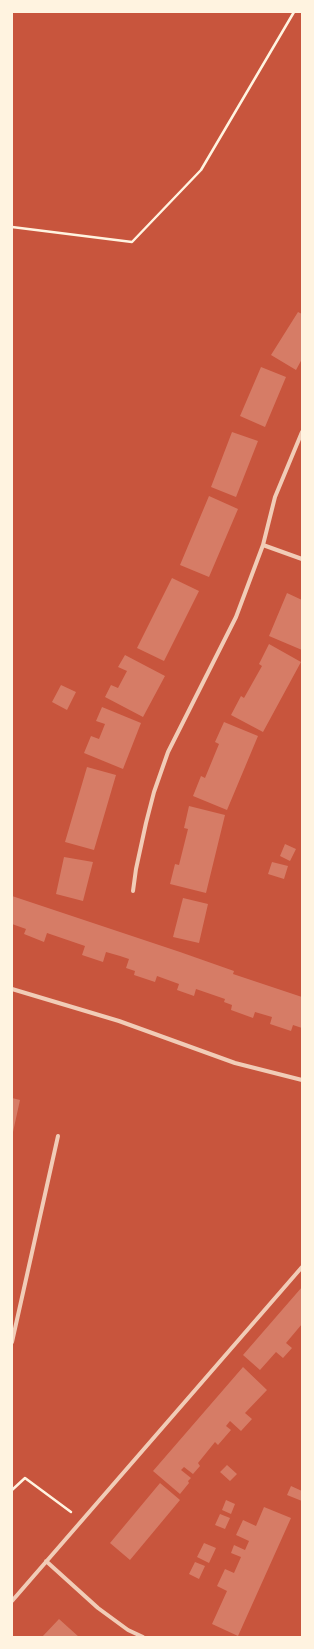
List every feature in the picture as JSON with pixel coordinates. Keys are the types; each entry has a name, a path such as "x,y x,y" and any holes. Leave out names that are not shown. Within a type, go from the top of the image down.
{"street":[{"path":"133,891 146,823 154,792 168,752 236,617 263,545 275,497 302,432"},
{"path":"263,545 302,559"},
{"path":"12,989 119,1021 235,1063 302,1080"},
{"path":"12,1342 58,1136"},
{"path":"12,1601 302,1267"},
{"path":"46,1561 98,1608 128,1630 143,1637"}],"path":[{"path":"12,227 132,242 201,170 294,12"},
{"path":"12,1490 25,1478 82,1520"}],"building":[{"path":"298,312 302,314 302,359 296,370 271,355"},
{"path":"261,367 286,377 265,427 240,416"},
{"path":"232,432 258,441 236,497 211,487"},
{"path":"209,496 238,509 209,577 180,565"},
{"path":"172,578 199,591 164,661 137,648"},
{"path":"287,593 302,600 302,650 269,636"},
{"path":"269,644 301,662 263,732 231,715 241,696 244,698 262,666 259,664"},
{"path":"125,655 165,676 143,717 105,697 111,685 118,688 127,671 118,667"},
{"path":"61,685 76,692 67,710 52,702"},
{"path":"102,707 141,723 123,769 84,753 91,736 99,739 105,724 96,721"},
{"path":"224,722 258,736 227,810 193,796 201,776 205,778 219,744 215,742"},
{"path":"87,767 116,775 94,850 65,842"},
{"path":"189,806 225,815 206,893 170,884 175,864 179,865 188,829 184,828"},
{"path":"285,844 296,849 290,861 280,856"},
{"path":"64,857 93,862 83,901 56,894"},
{"path":"272,862 288,866 284,879 268,874"},
{"path":"12,896 180,952 234,971 233,974 302,997 302,1028 293,1025 291,1031 270,1024 272,1017 255,1012 253,1018 231,1010 232,1005 224,1002 225,999 196,989 194,996 177,990 179,984 157,976 155,982 134,975 135,971 126,968 129,959 106,952 103,962 82,955 85,946 47,933 44,942 24,934 26,929 12,924"},
{"path":"183,898 208,904 199,943 173,937"},
{"path":"12,1098 20,1100 13,1132 12,1132"},
{"path":"302,1287 302,1324 286,1343 292,1348 283,1358 276,1352 260,1370 243,1355"},
{"path":"243,1367 267,1390 245,1413 252,1419 241,1431 230,1421 226,1426 231,1430 218,1445 215,1442 198,1463 200,1466 193,1474 184,1467 181,1470 191,1478 180,1494 153,1471"},
{"path":"227,1465 237,1474 230,1481 220,1472"},
{"path":"160,1483 180,1500 130,1560 110,1543"},
{"path":"291,1486 302,1491 302,1501 287,1495"},
{"path":"226,1500 235,1504 231,1514 222,1510"},
{"path":"264,1507 291,1518 238,1636 212,1624 227,1591 217,1586 225,1569 234,1573 241,1557 231,1553 234,1545 245,1550 249,1541 236,1535 243,1520 256,1526"},
{"path":"220,1514 230,1518 225,1529 215,1525"},
{"path":"204,1543 216,1548 209,1563 197,1557"},
{"path":"195,1562 205,1566 199,1579 189,1574"},
{"path":"59,1619 79,1637 42,1637"}]}
